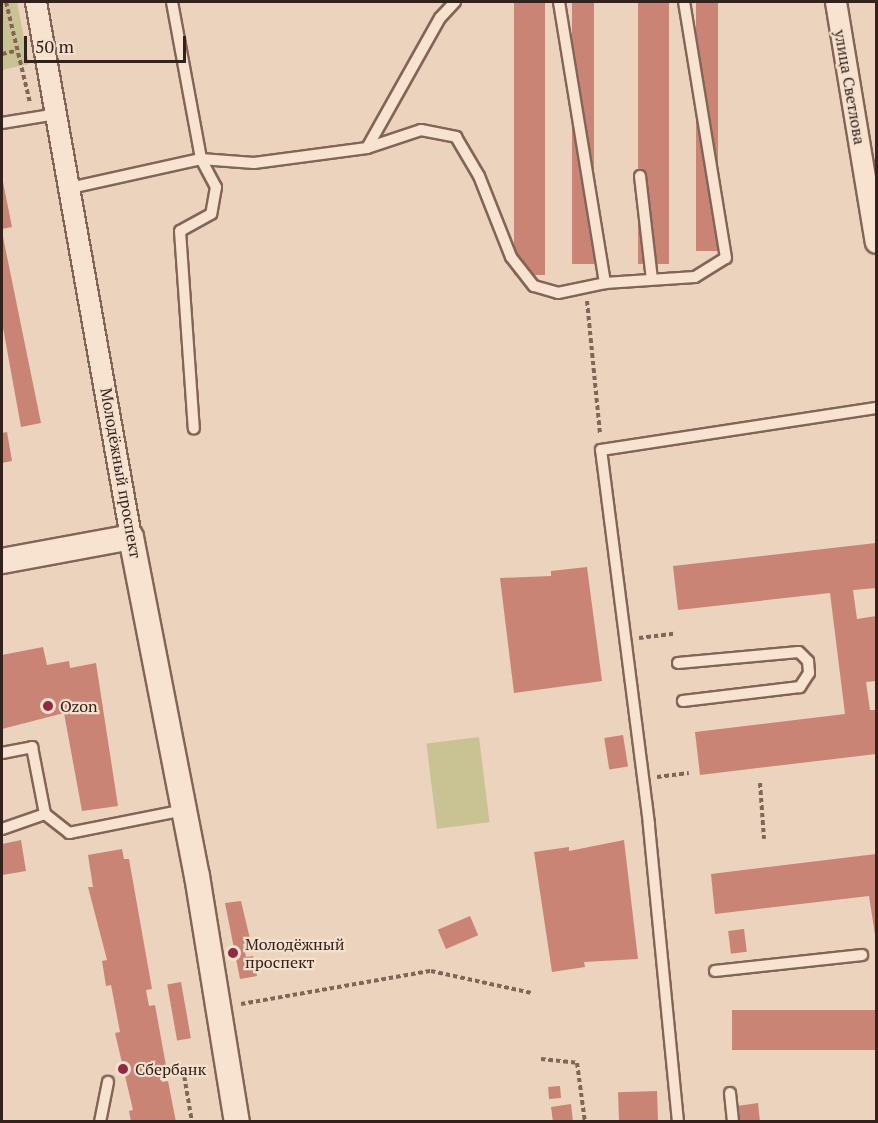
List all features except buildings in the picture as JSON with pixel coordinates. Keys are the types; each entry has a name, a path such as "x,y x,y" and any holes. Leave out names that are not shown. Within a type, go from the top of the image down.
{"street":[{"name":"Молодёжный проспект","path":"36,2 131,537 184,810 237,1122"},
{"name":"улица Светлова","path":"836,2 876,243"},
{"path":"2,561 131,537"}],"lane":[{"path":"171,2 201,159 216,187 210,214 180,231 194,429"},
{"path":"367,148 440,18 455,2"},
{"path":"560,2 605,282"},
{"path":"70,188 201,159 254,163 367,148 422,130 456,137 479,176 511,257 534,285 558,293 605,282 694,277 726,258 684,2"},
{"path":"2,123 57,114"},
{"path":"640,176 652,279"},
{"path":"678,1122 643,779 601,450 876,408"},
{"path":"678,663 799,652 808,661 809,673 800,687 682,701"},
{"path":"2,753 32,747 45,814 69,833 184,810"},
{"path":"2,829 45,814"},
{"path":"715,972 862,955"},
{"path":"100,1122 108,1082"},
{"path":"730,1093 733,1122"}],"path":[{"path":"6,2 15,51 35,117"},
{"path":"2,54 15,51"},
{"path":"586,286 601,450"},
{"path":"625,639 674,634"},
{"path":"643,779 689,773"},
{"path":"760,783 764,839"},
{"path":"229,1005 431,971 532,993"},
{"path":"541,1059 577,1063 585,1122"},
{"path":"183,1069 192,1122"}],"shaded area":[{"path":"2,2 17,2 29,64 2,70"},
{"path":"479,737 489,822 437,829 426,743"}],"place":[{"name":"Ozon","path":"48,706"},
{"name":"Молодёжный проспект","path":"233,953"},
{"name":"Сбербанк","path":"123,1069"}]}
